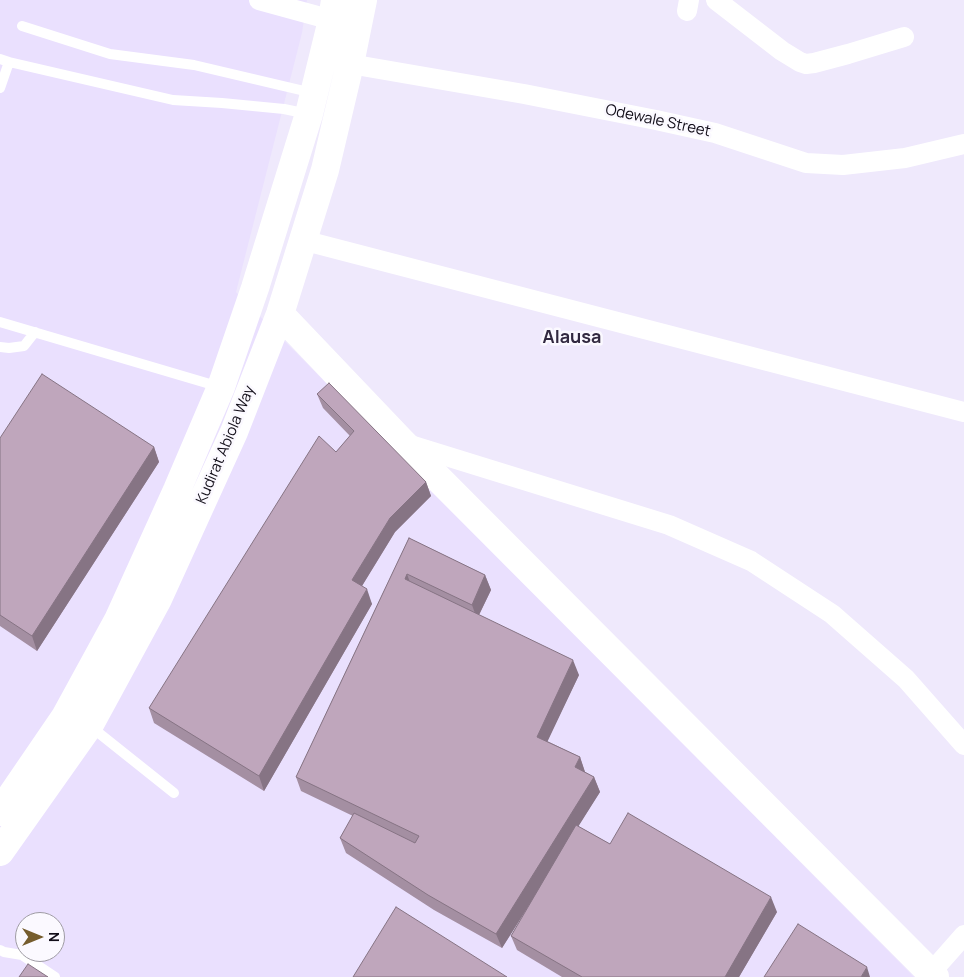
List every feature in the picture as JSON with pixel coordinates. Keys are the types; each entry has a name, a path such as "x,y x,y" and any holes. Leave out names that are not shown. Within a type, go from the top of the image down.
{"main road":[{"name":"Kudirat Abiola Way","path":"0,852 89,726 158,599 234,432 280,314 325,170 363,0"},
{"name":"Kudirat Abiola Way","path":"0,812 65,717 118,620 221,387 261,269 311,104 333,10"},
{"path":"280,314 402,442 931,976"}],"street":[{"path":"259,0 333,10"},
{"path":"716,0 782,51 806,64 848,54 904,37"},
{"name":"Odewale Street","path":"350,64 524,94 656,120 715,133 806,163 843,165 905,158 964,144"},
{"path":"302,240 964,412"},
{"path":"402,442 669,525 751,561 832,614 862,640 906,679 964,746"},
{"path":"931,976 964,935"}],"lane":[{"path":"22,26 110,54 194,65 311,104"},
{"path":"0,88 5,61 173,100 275,108 311,104"},
{"path":"0,322 221,387"},
{"path":"0,347 24,346 34,332"},
{"path":"89,726 174,794"},
{"path":"0,950 22,956 55,977"}],"shaded area":[{"path":"0,0 307,0 302,33 236,292 914,977 0,977"}],"building":[{"path":"42,374 154,447 32,636 0,615 0,438"},
{"path":"329,383 426,482 390,518 352,580 367,589 259,776 149,708 319,436 336,452 354,431 317,394"},
{"path":"409,538 485,575 472,605 407,574 405,579 573,660 537,737 580,757 575,767 594,777 496,934 428,895 340,838 354,813 415,843 419,836 296,777"},
{"path":"628,813 771,897 725,977 582,977 511,936 576,825 610,844"},
{"path":"396,907 507,977 353,977"},
{"path":"798,924 867,967 861,977 764,977"},
{"path":"28,964 48,977 19,977"}],"district":[{"name":"Alausa","path":"572,338"}]}
